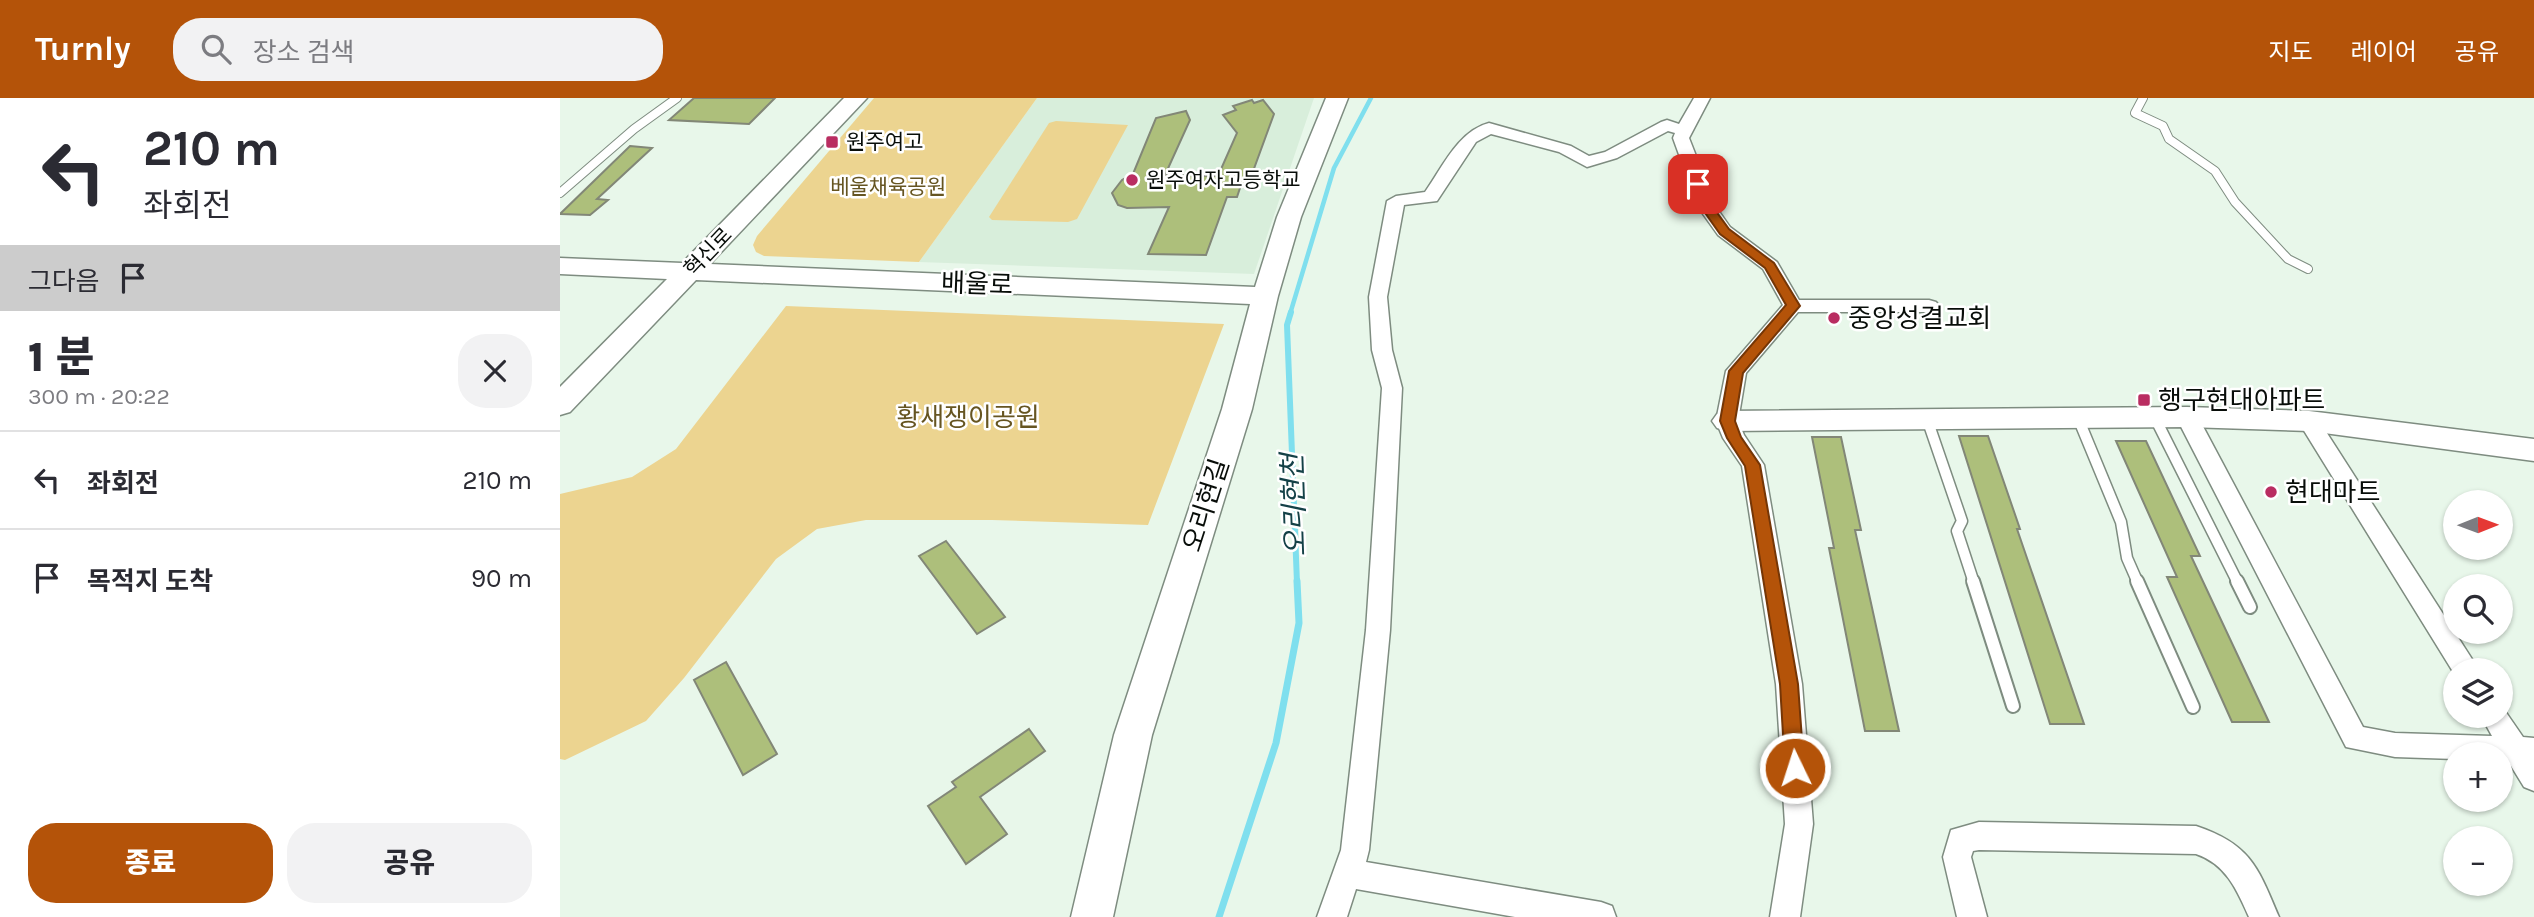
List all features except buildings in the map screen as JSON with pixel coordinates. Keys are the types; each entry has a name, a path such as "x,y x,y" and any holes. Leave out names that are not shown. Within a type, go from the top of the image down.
{"street":[{"name":"혁신로","path":"560,405 829,98"},
{"name":"혁신로","path":"560,374 677,270 856,98"},
{"name":"오리현길","path":"1092,917 1133,734 1237,409 1265,296 1289,217 1337,98"},
{"path":"1702,98 1681,138 1707,207 1724,231 1770,266 1793,306"},
{"path":"1332,917 1355,850 1378,630 1392,388 1382,350 1378,297 1396,201 1430,197 1470,139 1489,128 1565,149 1587,162 1611,155 1667,125 1684,131"},
{"name":"배울로","path":"560,266 1265,296"},
{"path":"1785,917 1799,824 1789,684 1753,465 1734,438 1727,421 1736,371 1793,306 1929,306"},
{"path":"1727,421 2187,417 2309,421 2534,450"},
{"path":"2187,417 2355,738 2395,745 2524,749"},
{"path":"2309,421 2458,658"},
{"path":"2505,728 2524,749 2534,778"},
{"path":"1972,917 1957,857 1961,840 1979,836 2196,840 2210,843 2222,848 2241,869 2264,917"},
{"path":"1347,873 1601,917"}],"lane":[{"path":"560,192 634,129 677,98"},
{"path":"2143,98 2135,113 2163,126 2169,139 2215,170 2235,202 2270,240 2288,259 2308,269"},
{"path":"2078,418 2121,522 2127,558 2193,707"},
{"path":"2155,418 2250,607"},
{"path":"1927,419 1962,521 1957,531 2013,706"}],"shaded area":[{"name":"원주여자고등학교","path":"1037,98 1314,98 1254,274 919,262"}],"green space":[{"name":"베울채육공원","path":"874,98 1037,98 919,262 764,256 756,252 753,245 757,236"},
{"path":"1056,121 1128,125 1077,219 1068,222 992,220 989,217 1049,123"},
{"name":"황새쟁이공원","path":"786,306 1224,324 1148,525 992,520 866,520 817,529 776,559 684,678 646,721 565,760 560,759 560,494 632,477 676,449"}],"waterway":[{"name":"오리현천","path":"1290,314 1334,168 1371,98"},
{"name":"오리현천","path":"1291,312 1287,325 1297,583"},
{"name":"오리현천","path":"1219,917 1276,743 1299,623 1297,581"}],"place":[{"name":"원주여고","path":"832,142"},
{"name":"원주여자고등학교","path":"1132,180"},
{"name":"중앙성결교회","path":"1834,318"},
{"name":"행구현대아파트","path":"2144,400"},
{"name":"현대마트","path":"2271,492"}],"route":[{"path":"1698,184 1707,207 1724,231 1770,266 1793,306 1736,371 1727,421 1734,438 1753,465 1789,684 1795,768"}]}
